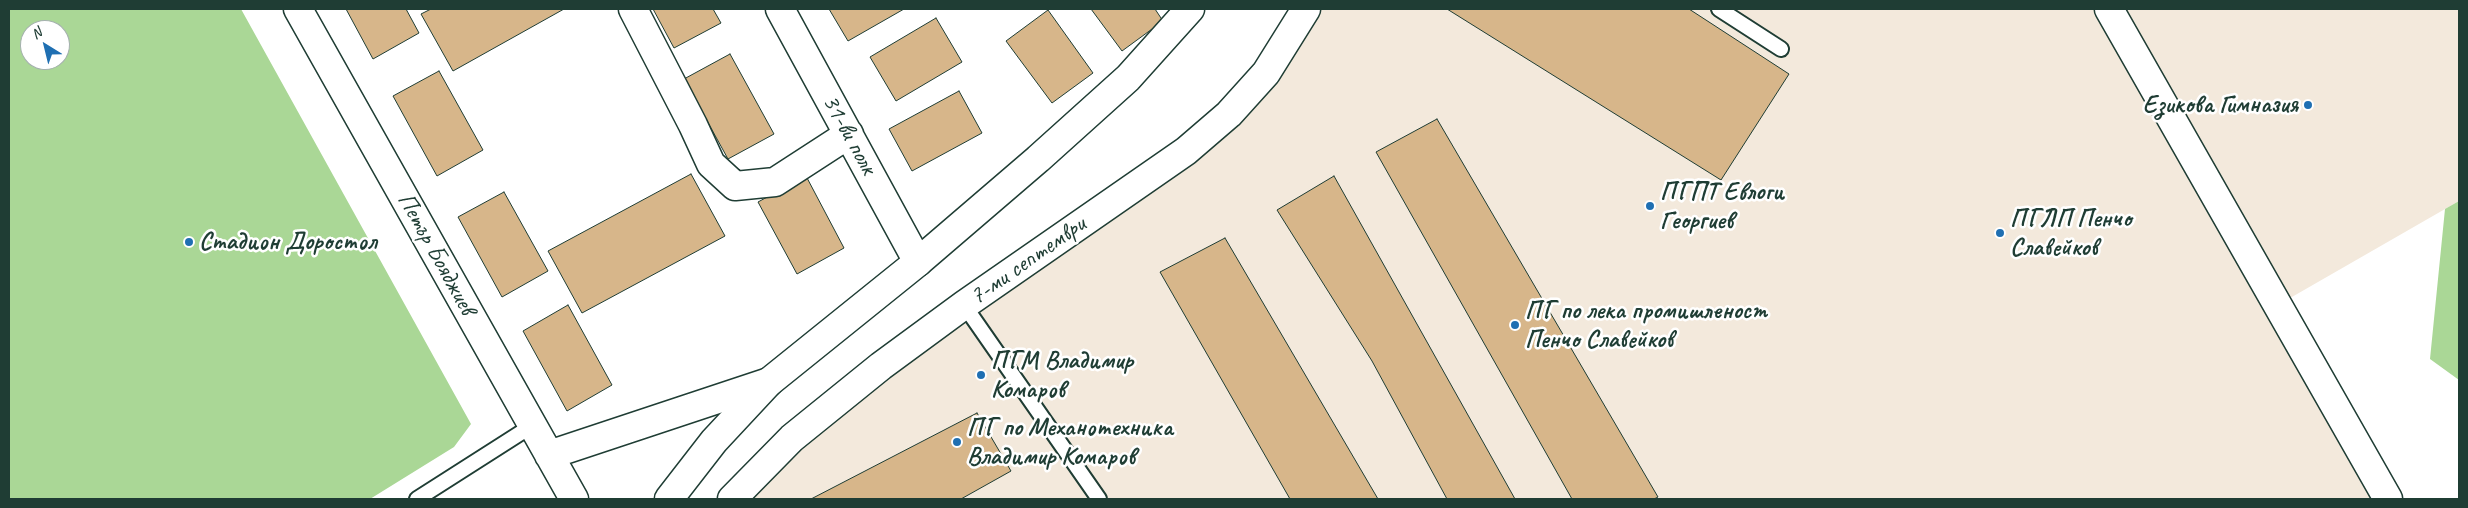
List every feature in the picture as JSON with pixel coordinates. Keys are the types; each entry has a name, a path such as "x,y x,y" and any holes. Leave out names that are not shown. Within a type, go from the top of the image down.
{"street":[{"name":"Петър Бояджиев","path":"298,9 574,499"},
{"path":"633,9 694,125 711,164 735,186 774,182 849,134"},
{"name":"31-ви полк","path":"780,9 918,262"},
{"name":"7-ми септември","path":"732,499 792,438 880,366 964,305 1186,151 1229,114 1266,73 1306,9"},
{"path":"2109,9 2388,499"},
{"path":"669,499 714,441 769,382 918,262 1128,78 1184,12"},
{"path":"549,455 769,382"}],"lane":[{"path":"1719,9 1781,49"},
{"path":"964,305 1099,499"},
{"path":"416,499 533,425"}],"shaded area":[{"path":"1306,9 2459,9 2459,201 2271,309 2377,499 732,499 792,438 1186,151"}],"green space":[{"name":"Стадион Доростол","path":"9,9 241,9 471,424 454,447 370,499 9,499"},
{"path":"2459,201 2459,380 2430,359 2445,209"}],"building":[{"path":"346,9 406,9 419,33 373,59"},
{"path":"431,9 564,9 453,71 421,14"},
{"path":"653,9 713,9 721,23 674,48"},
{"path":"829,9 904,9 848,41"},
{"path":"1091,9 1155,9 1163,21 1122,51"},
{"path":"1447,9 1689,9 1789,74 1721,180"},
{"path":"1048,10 1093,73 1052,103 1006,41"},
{"path":"936,18 962,62 896,101 870,57"},
{"path":"730,54 774,134 728,159 684,79"},
{"path":"439,71 483,150 437,176 393,96"},
{"path":"959,91 982,133 912,171 889,129"},
{"name":"ПГ по лека промишленост Пенчо Славейков","path":"1437,119 1658,497 1654,499 1572,499 1376,152"},
{"path":"691,174 725,236 582,313 548,251"},
{"path":"806,176 844,248 797,274 758,202"},
{"path":"1334,176 1515,499 1447,499 1372,361 1277,210"},
{"path":"504,192 548,271 502,297 458,217"},
{"path":"1225,238 1378,499 1290,499 1160,272"},
{"path":"568,305 612,385 567,411 523,331"},
{"name":"ПГ по Механотехника Владимир Комаров","path":"977,413 1011,471 961,499 811,499"}],"place":[{"name":"Езикова Гимназия","path":"2308,105"},
{"name":"ПГПТ Евлоги Георгиев","path":"1650,206"},
{"name":"ПГЛП Пенчо Славейков","path":"2000,233"},
{"name":"Стадион Доростол","path":"189,242"},
{"name":"ПГ по лека промишленост Пенчо Славейков","path":"1515,325"},
{"name":"ПГМ Владимир Комаров","path":"981,375"},
{"name":"ПГ по Механотехника Владимир Комаров","path":"957,442"}]}
